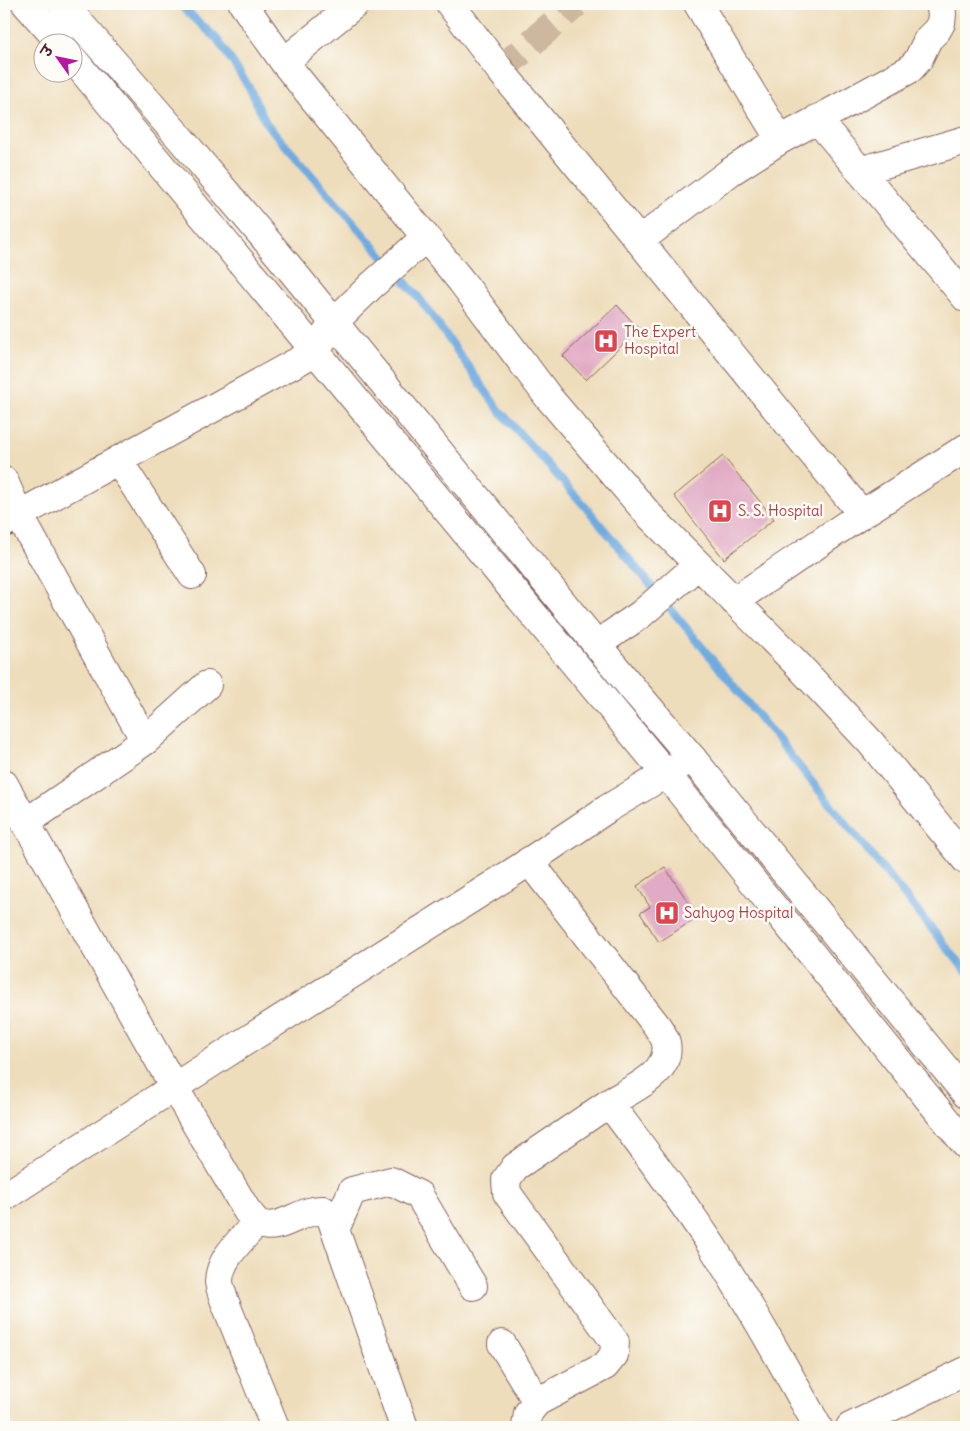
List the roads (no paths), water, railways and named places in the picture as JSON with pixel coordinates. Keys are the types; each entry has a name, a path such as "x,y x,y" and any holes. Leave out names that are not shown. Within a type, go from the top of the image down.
{"main road":[{"path":"26,4 51,32"},
{"path":"63,4 180,138 692,758 966,1094"},
{"path":"243,4 284,62 462,282 549,398 649,515 798,664 871,743 966,860"},
{"path":"284,62 355,4"},
{"path":"450,4 500,70 862,514"},
{"path":"698,4 780,140"},
{"path":"640,240 730,172 780,140 910,69 918,60 928,39 941,23 940,4"},
{"path":"82,70 666,774 966,1145"},
{"path":"817,120 966,298"},
{"path":"860,171 966,140"},
{"path":"11,519 316,352 333,323 426,237"},
{"path":"734,601 862,514 966,448"},
{"path":"118,460 192,575"},
{"path":"4,481 11,519 146,742"},
{"path":"597,644 640,615 698,565"},
{"path":"25,823 146,742 207,685"},
{"path":"4,1197 529,861 607,808 692,758"},
{"path":"4,784 174,1087 247,1211 257,1222 269,1226 282,1223 314,1209 323,1210 331,1218 404,1427"},
{"path":"526,1427 528,1413 537,1402 605,1366 614,1355 615,1342 507,1193 506,1180 515,1167 652,1077 662,1066 666,1056 666,1042 657,1026 529,861"},
{"path":"609,1104 655,1165 711,1245 760,1323 818,1427"},
{"path":"335,1230 352,1191 391,1181 419,1195 473,1286"},
{"path":"257,1222 231,1252 222,1268 219,1284 224,1302 275,1427"},
{"path":"502,1344 537,1402"},
{"path":"850,1427 966,1371"}],"waterway":[{"path":"179,4 217,39 249,87 266,123 420,299 499,410 589,511 694,637 966,971"}],"tunnel":[{"path":"500,70 576,4"}],"place":[{"name":"The Expert Hospital","path":"606,341"},
{"name":"S. S. Hospital","path":"720,511"},
{"name":"Sahyog Hospital","path":"667,913"}]}
